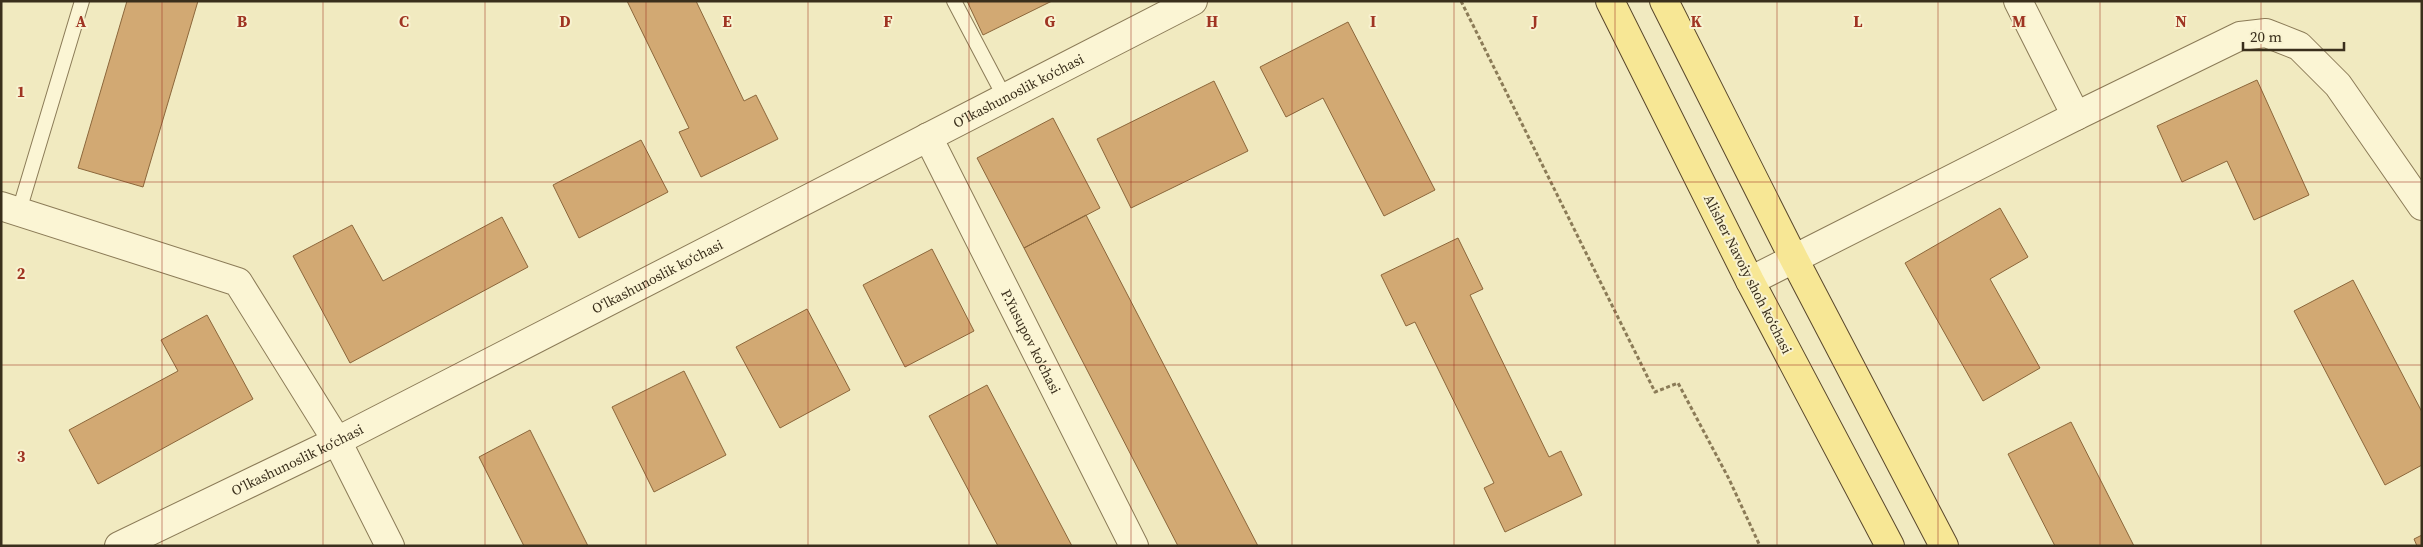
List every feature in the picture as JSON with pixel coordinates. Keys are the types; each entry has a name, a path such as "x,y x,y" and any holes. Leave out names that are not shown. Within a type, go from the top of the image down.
{"main road":[{"name":"Alisher Navoiy shoh koʻchasi","path":"1610,1 1750,281 1890,546"},
{"path":"1664,1 1794,259 1944,546"}],"street":[{"name":"O‘lkashunoslik ko‘chasi","path":"119,546 337,440 928,137 1004,96 1193,1"},
{"path":"2018,1 2076,116"},
{"path":"1750,281 2076,116 2240,36 2266,33 2299,46 2338,85 2422,206"},
{"name":"P.Yusupov ko'chasi","path":"928,137 1134,546"},
{"path":"10,208 238,282 337,440 390,546"}],"lane":[{"path":"10,208 82,1"},
{"path":"954,1 1004,96"}],"path":[{"path":"1461,1 1655,392 1678,383 1729,479 1760,546"}],"building":[{"path":"127,1 198,1 143,187 78,168"},
{"path":"627,1 696,1 744,101 756,95 778,139 701,177 679,132 689,128"},
{"path":"967,1 1052,1 983,35"},
{"path":"1348,22 1435,190 1384,216 1323,98 1286,117 1260,67"},
{"path":"2257,80 2309,195 2254,220 2227,161 2182,182 2157,126"},
{"path":"1214,81 1248,151 1131,208 1097,139"},
{"path":"1053,118 1100,208 1024,248 977,158"},
{"path":"641,140 668,192 579,238 553,185"},
{"path":"2000,208 2028,257 1990,279 2040,368 1983,401 1905,263"},
{"path":"1086,215 1258,546 1178,546 1024,248"},
{"path":"502,217 528,267 350,363 293,256 352,225 383,281"},
{"path":"1458,238 1483,289 1470,295 1549,457 1561,451 1582,495 1505,532 1484,488 1494,483 1415,322 1406,326 1381,275"},
{"path":"932,249 974,331 905,367 863,285"},
{"path":"2353,280 2422,412 2422,465 2385,485 2294,311"},
{"path":"807,309 850,390 780,428 736,347"},
{"path":"207,315 253,399 98,484 69,430 178,371 161,340"},
{"path":"684,371 726,455 654,492 612,407"},
{"path":"987,385 1072,546 998,546 929,416"},
{"path":"2071,422 2134,546 2055,546 2008,454"},
{"path":"530,430 588,546 524,546 479,457"},
{"path":"2422,535 2422,546 2417,546 2414,539"}]}
